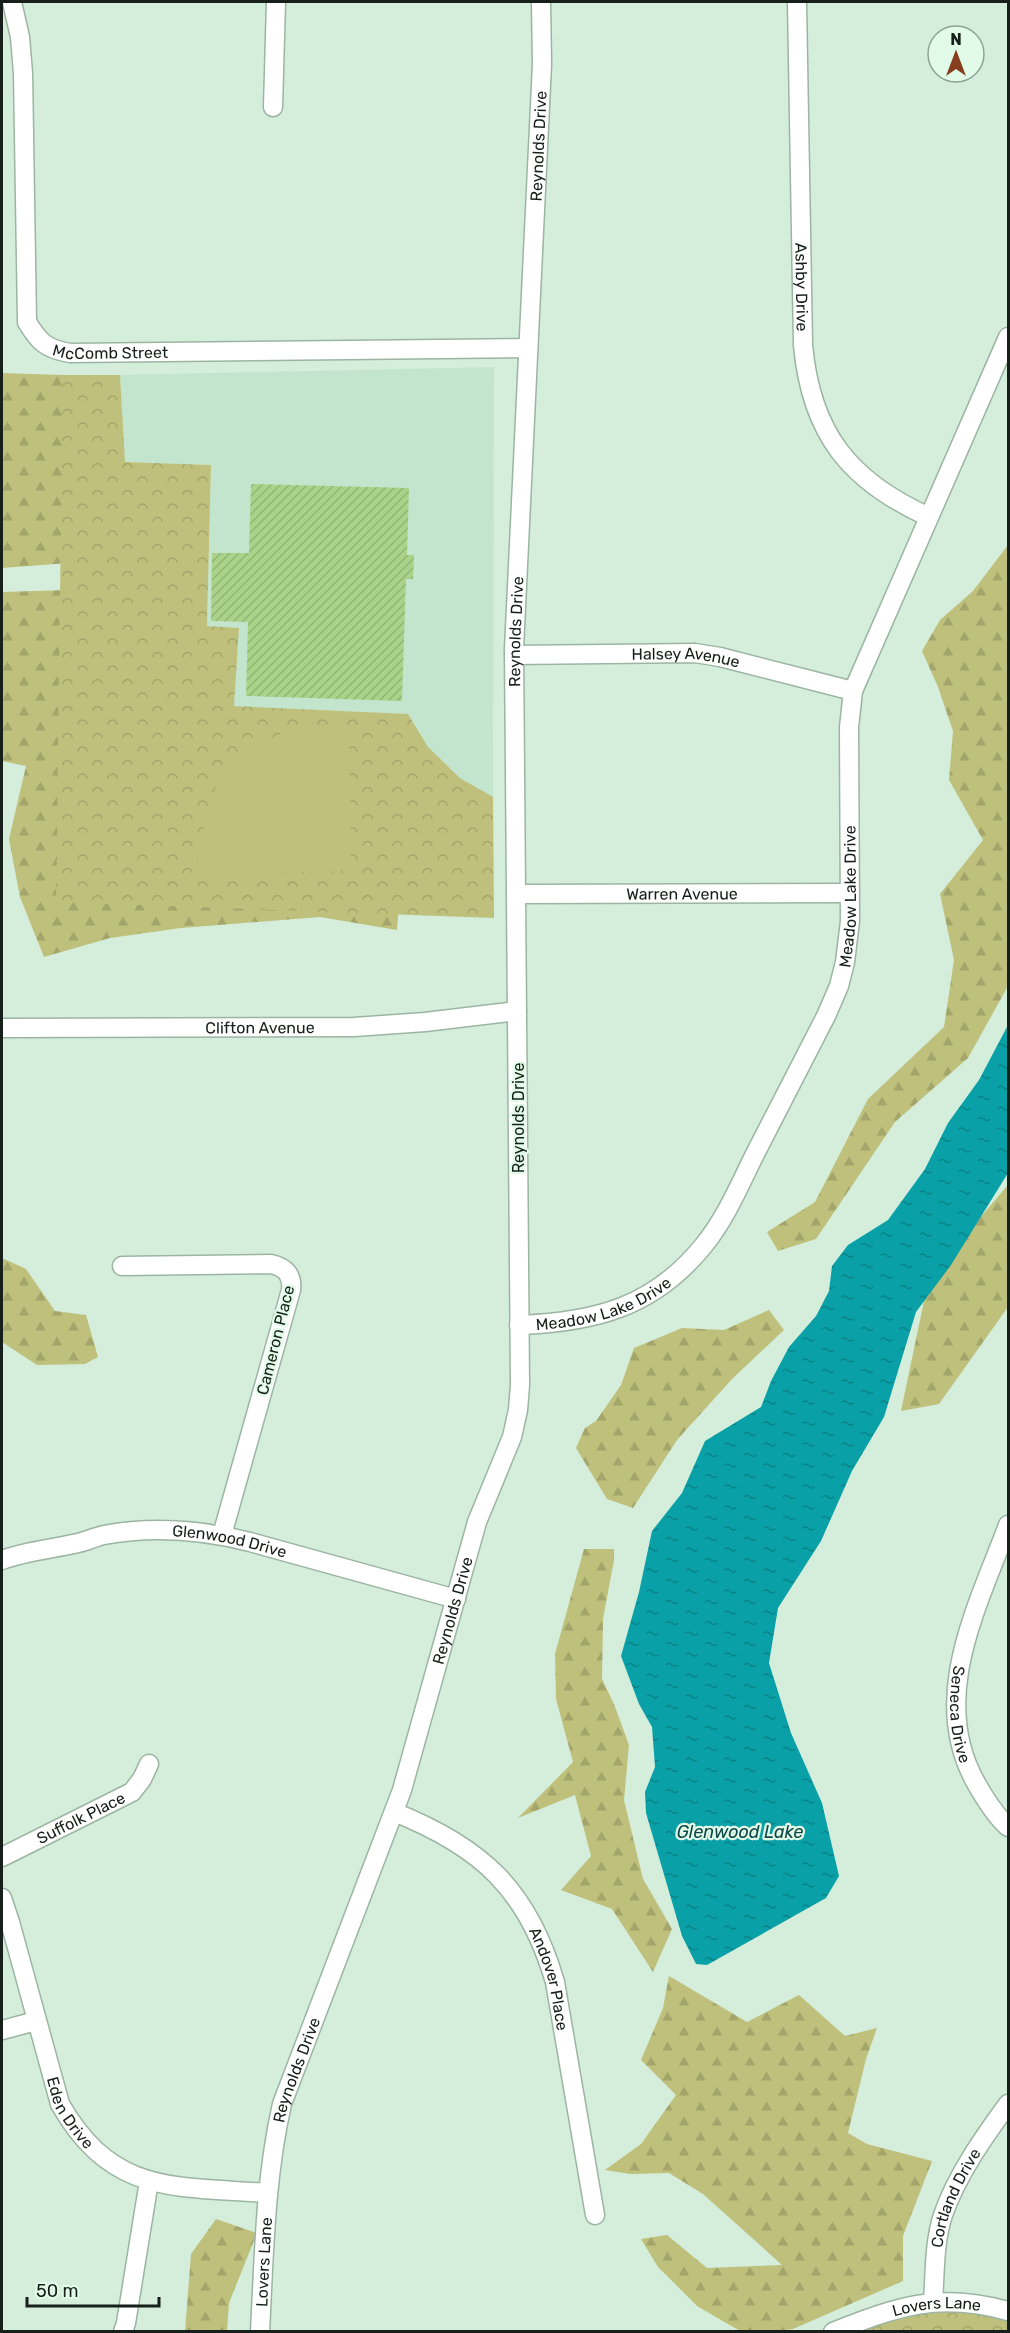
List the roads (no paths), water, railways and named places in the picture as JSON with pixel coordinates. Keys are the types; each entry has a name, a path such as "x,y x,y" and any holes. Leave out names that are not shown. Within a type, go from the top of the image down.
{"street":[{"name":"McComb Street","path":"12,2 20,37 23,73 27,322 37,339 53,350 70,352 528,348"},
{"path":"273,107 276,2"},
{"name":"Reynolds Drive","path":"267,2193 273,2145 282,2104 402,1790 477,1522 512,1437 516,1419 520,1385 514,655 542,64 541,2"},
{"name":"Ashby Drive","path":"797,2 805,374 813,403 839,452 857,472 881,492 929,517"},
{"name":"Meadow Lake Drive","path":"519,1325 580,1321 637,1301 671,1278 705,1244 726,1212 830,1006 847,954 850,893 849,727 853,691 1008,337"},
{"name":"Halsey Avenue","path":"514,655 695,653 720,657 853,691"},
{"name":"Warren Avenue","path":"516,894 850,893"},
{"name":"Clifton Avenue","path":"2,1028 354,1027 425,1022 517,1011"},
{"name":"Cameron Place","path":"122,1266 271,1264 287,1271 291,1279 291,1290 222,1535"},
{"name":"Seneca Drive","path":"1008,1525 966,1638 958,1665 955,1694 956,1721 972,1775 986,1801 1008,1827"},
{"name":"Glenwood Drive","path":"2,1560 17,1554 105,1535 141,1530 180,1530 222,1535 456,1599"},
{"name":"Suffolk Place","path":"2,1857 132,1792 142,1779 149,1764"},
{"name":"Andover Place","path":"394,1812 448,1836 474,1853 496,1873 516,1897 533,1923 546,1951 555,1982 596,2215"},
{"name":"Eden Drive","path":"2,1898 52,2082 60,2104 88,2145 108,2162 149,2181 178,2187 267,2193"},
{"path":"2,2030 36,2021"},
{"name":"Cortland Drive","path":"933,2302 937,2246 943,2217 958,2183 985,2135 1008,2104"},
{"path":"123,2331 149,2181"},
{"name":"Lovers Lane","path":"260,2331 267,2193"},
{"name":"Lovers Lane","path":"833,2331 898,2308 933,2302 956,2301 1008,2311"}],"water":[{"name":"Glenwood Lake","path":"1008,1025 1008,1173 951,1265 916,1312 884,1417 852,1471 821,1541 778,1608 769,1663 791,1733 822,1803 839,1876 826,1898 707,1965 696,1964 682,1936 646,1813 645,1792 655,1767 652,1727 639,1704 621,1656 639,1592 652,1531 682,1493 705,1441 761,1407 771,1381 789,1347 816,1316 829,1291 832,1266 848,1245 888,1220 925,1169 948,1123 979,1080"}]}
